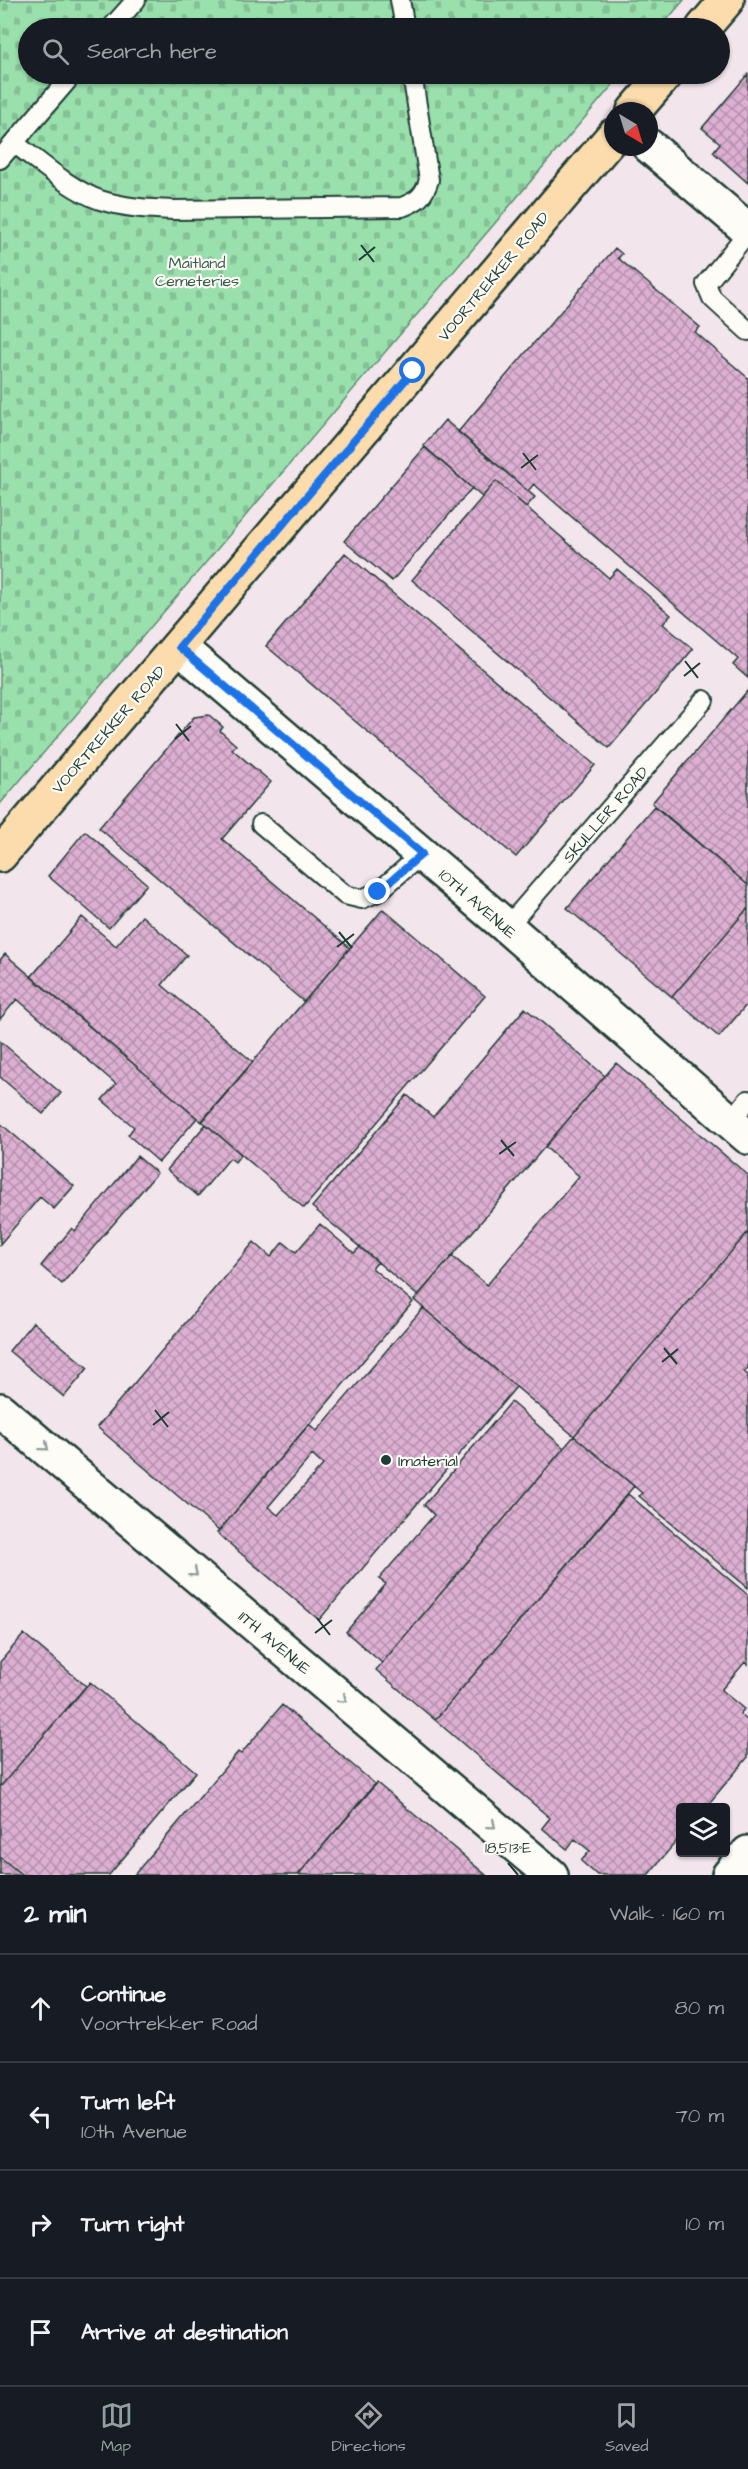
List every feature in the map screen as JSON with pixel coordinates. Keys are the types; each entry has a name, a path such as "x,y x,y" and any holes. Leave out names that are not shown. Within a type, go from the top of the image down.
{"main road":[{"path":"712,18 727,0"},
{"path":"642,102 657,84"},
{"name":"VOORTREKKER ROAD","path":"0,855 604,147"}],"street":[{"path":"658,154 748,231"},
{"name":"10TH AVENUE","path":"179,647 507,927 742,1120"},
{"name":"11TH AVENUE","path":"0,1410 551,1875"},
{"path":"729,1875 748,1853"}],"lane":[{"path":"120,18 136,0"},
{"path":"400,0 403,18"},
{"path":"0,159 64,84"},
{"path":"14,142 66,181 99,199 137,208 174,210 402,207 417,201 424,194 429,180 414,84"},
{"path":"748,231 705,284 712,298 748,331"},
{"name":"SKULLER ROAD","path":"507,927 704,700"},
{"path":"261,824 345,895 362,899 378,892 422,854"}],"green space":[{"name":"Maitland Cemeteries","path":"0,0 684,0 669,18 18,18 18,84 613,84 0,804"}],"building":[{"path":"748,74 748,183 713,152 720,143 702,128"},
{"path":"615,248 622,254 618,258 700,327 695,332 748,378 748,678 733,665 738,659 534,484 528,491 458,432"},
{"path":"445,420 535,497 526,507 496,481 482,497 423,446"},
{"path":"425,447 472,488 392,581 344,541"},
{"path":"496,481 609,578 617,569 671,615 663,624 693,649 609,748 412,580"},
{"path":"345,553 595,765 516,857 266,646"},
{"path":"748,690 748,885 652,803"},
{"path":"209,715 223,727 220,731 236,745 232,749 271,782 222,839 350,948 304,1002 99,828 194,717"},
{"path":"654,806 748,885 748,908 672,997 567,908"},
{"path":"85,831 147,884 109,928 48,876"},
{"path":"748,908 748,1003 719,1037 672,997"},
{"path":"383,909 485,996 304,1208 202,1121"},
{"path":"142,916 187,955 162,985 253,1062 202,1122 31,977 82,917 116,946"},
{"path":"5,954 197,1118 159,1162 128,1135 134,1127 102,1100 116,1084 17,999 0,1019 0,960"},
{"path":"525,1008 605,1076 418,1296 312,1207 407,1095 433,1117"},
{"path":"0,1041 61,1093 43,1114 0,1077"},
{"path":"616,1063 748,1175 748,1232 574,1436 414,1300 452,1256 487,1285 579,1176 545,1147"},
{"path":"0,1123 74,1186 54,1209 40,1197 0,1244"},
{"path":"206,1124 241,1154 235,1162 230,1158 198,1196 167,1170"},
{"path":"137,1156 157,1173 62,1284 41,1266 72,1228 75,1231"},
{"path":"320,1224 354,1253 360,1247 378,1262 372,1268 413,1302 219,1531 97,1427 254,1242 271,1257 283,1242 296,1252"},
{"path":"748,1232 748,1368 744,1372 748,1375 748,1588 639,1496 642,1493 574,1436"},
{"name":"Imaterial","path":"423,1308 516,1387 319,1620 217,1533 309,1424 317,1431","holes":["312,1455 323,1465 278,1515 268,1507"]},
{"path":"33,1322 88,1368 64,1397 9,1351"},
{"path":"511,1402 564,1448 382,1663 346,1632 386,1584 379,1579 434,1515 424,1505"},
{"path":"574,1436 634,1486 435,1720 376,1670"},
{"path":"628,1494 748,1595 748,1665 745,1662 721,1690 744,1709 740,1714 748,1721 748,1757 709,1803 676,1803 676,1842 648,1875 597,1875 581,1861 590,1851 575,1839 567,1849 542,1828 550,1818 435,1720"},
{"path":"24,1634 86,1686 0,1787 0,1662"},
{"path":"90,1682 196,1772 109,1875 22,1875 0,1857 0,1787"},
{"path":"282,1705 375,1784 298,1875 134,1875 238,1752 241,1754"},
{"path":"377,1783 486,1875 298,1875"},
{"path":"0,1857 22,1875 0,1875"}],"place":[{"name":"Imaterial","path":"386,1460"}],"route":[{"path":"378,892 422,854 179,647 413,371"}]}
